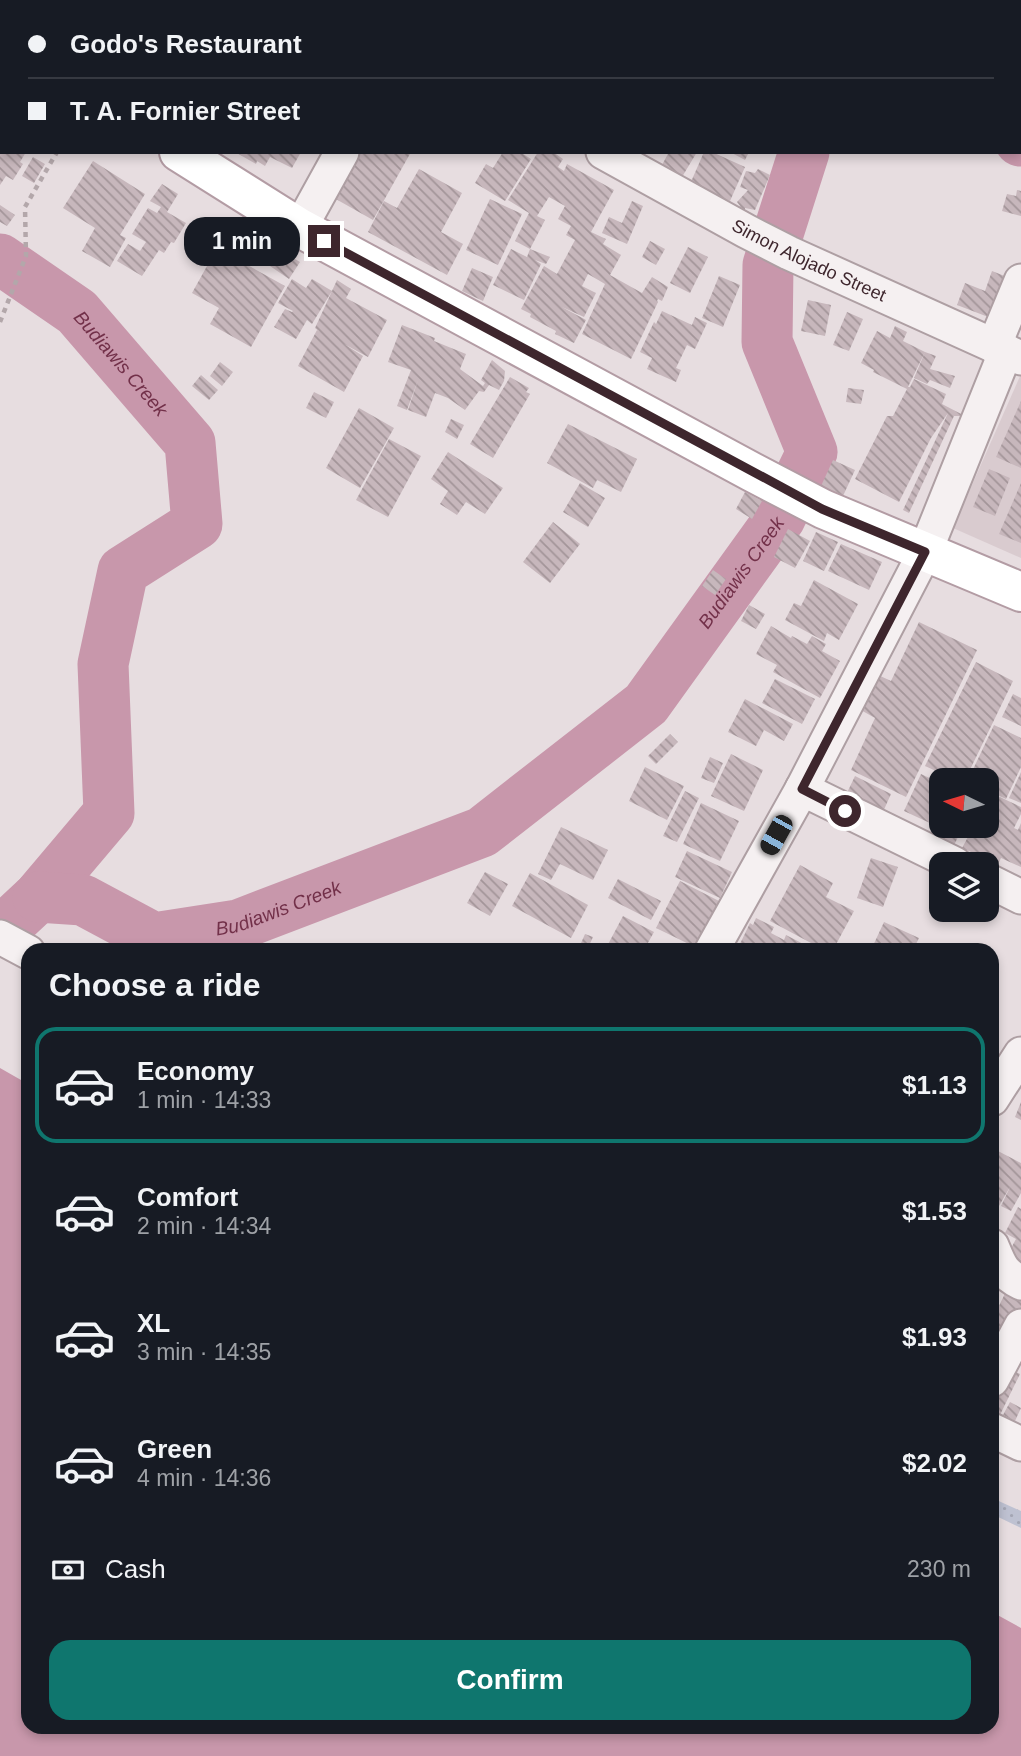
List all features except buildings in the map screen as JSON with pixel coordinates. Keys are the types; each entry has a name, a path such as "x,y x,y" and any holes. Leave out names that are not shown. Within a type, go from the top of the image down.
{"main road":[{"path":"182,154 300,228 822,509 1021,592"}],"street":[{"path":"300,228 341,154"},
{"name":"Simon Alojado Street","path":"607,154 789,253 1007,352"},
{"path":"716,943 802,789 925,552 1007,352 1021,281"},
{"path":"802,789 931,852"},
{"path":"999,886 1021,897"},
{"path":"0,937 21,948"},
{"path":"999,1088 1021,1054"},
{"path":"999,1263 1006,1274 1021,1283"},
{"path":"999,1367 1021,1326"},
{"path":"999,1433 1021,1444"}],"path":[{"path":"1,320 26,257 25,206 56,154"}],"shaded area":[{"path":"1021,374 1021,558 953,528"},
{"path":"0,1068 21,1080 21,1734 999,1734 999,1616 1021,1628 1021,1756 0,1756"},
{"path":"999,1501 1021,1511 1021,1528 999,1517"}],"waterway":[{"name":"Budiawis Creek","path":"38,897 83,900 154,938 238,925 482,832 646,704 780,518 812,452 767,342 768,265 803,154"},
{"name":"Budiawis Creek","path":"0,259 77,312 190,443 197,524 123,571 103,664 109,813 38,897 8,925"}],"route":[{"path":"324,241 822,509 925,552 802,789 845,811"}]}
